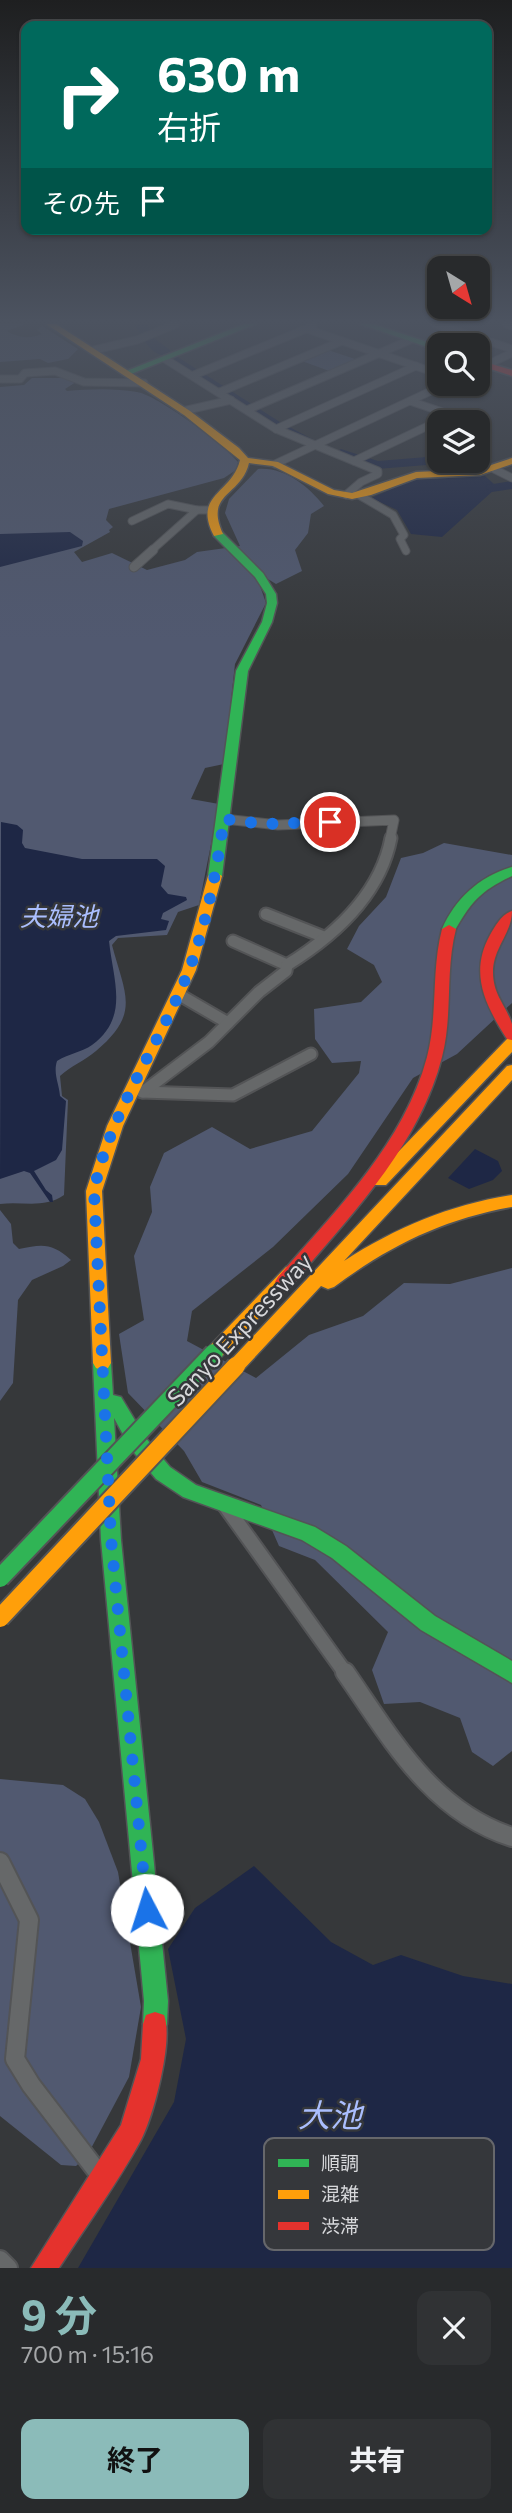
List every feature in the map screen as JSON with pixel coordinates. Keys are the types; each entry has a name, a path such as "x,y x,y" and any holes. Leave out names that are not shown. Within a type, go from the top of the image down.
{"main road":[{"path":"210,430 228,442 245,460 275,464 331,492 353,495 416,475 494,469 512,461"},
{"path":"44,2268 132,2131 153,2059 156,2001 111,1539 94,1191 108,1139 137,1093 200,939 217,865 243,670 270,615 272,601 266,585 214,528 204,510 242,472 245,460"},
{"path":"284,1282 384,1158 401,1130 427,1081 435,1059 443,956 453,919 476,890 512,871"},
{"path":"512,915 499,929 492,942 484,970 488,998 512,1035"},
{"name":"Sanyo Expressway","path":"0,1578 512,1043"},
{"name":"Sanyo Expressway","path":"0,1618 512,1070"},
{"path":"264,1333 349,1265 397,1234 464,1209 512,1200"},
{"path":"106,1401 115,1403 138,1444 163,1473 190,1491 308,1533 339,1552 428,1623 512,1673"}],"street":[{"path":"283,430 378,471 378,474 361,482 353,495 393,515 404,535 400,539 406,551"},
{"path":"275,464 349,430"},
{"path":"357,460 420,430"},
{"path":"494,469 512,478"},
{"path":"132,521 168,504 204,510"},
{"path":"134,567 204,510"},
{"path":"224,819 278,825 394,820 382,870 373,888 356,911 324,937 317,948 287,965"},
{"path":"266,914 324,937"},
{"path":"233,941 287,965"},
{"path":"137,1093 209,1042 286,971 287,965"},
{"path":"178,995 228,1023"},
{"path":"137,1093 233,1095 311,1054"},
{"path":"224,1504 373,1712 427,1781 446,1802 480,1828 512,1837"},
{"path":"0,1861 29,1920 15,2059 31,2085 103,2179"},
{"path":"0,2260 8,2268"}],"shaded area":[{"path":"0,430 201,430 231,454 238,462 236,470 224,478 109,509 106,520 113,527 110,532 74,552 82,562 112,553 147,570 185,560 197,552 240,546 225,513 229,499 258,469 277,471 295,479 324,506 311,514 308,533 295,550 302,571 276,584 263,576 259,583 266,603 235,664 224,764 205,768 191,799 219,804 199,905 178,912 167,935 118,938 112,945 125,990 124,1014 110,1038 60,1076 62,1096 68,1100 64,1195 49,1202 0,1204"},
{"path":"444,843 512,855 512,1003 457,1054 413,1078 348,1174 273,1247 192,1311 187,1341 256,1378 309,1335 363,1316 404,1283 450,1284 512,1268 512,1751 493,1766 472,1752 460,1718 420,1702 384,1704 372,1670 388,1632 315,1560 279,1546 261,1505 202,1482 184,1451 128,1393 119,1334 144,1320 134,1256 152,1212 150,1187 164,1153 212,1127 250,1149 312,1131 359,1073 361,1061 332,1063 315,1039 314,1009 361,1002 382,982 374,965 347,949 359,926 386,897 401,858 423,853"},
{"path":"0,1210 11,1224 13,1243 19,1249 47,1246 71,1260 32,1280 18,1300 13,1383 0,1401"},
{"path":"0,1779 63,1785 85,1799 99,1822 118,1872 141,2007 129,2077 87,2156 76,2166 61,2165 0,2116"}],"water":[{"path":"485,476 494,484 490,486 494,490 442,537 411,534 397,510 371,498 413,480"},
{"path":"70,532 83,541 82,546 0,567 0,534"},
{"name":"夫婦池","path":"1,822 17,825 23,830 22,843 25,848 82,859 157,859 165,866 161,886 168,894 186,897 187,900 163,913 161,919 169,921 166,930 116,936 109,941 116,997 111,1022 104,1034 92,1045 57,1061 56,1074 60,1096 66,1101 62,1150 56,1160 34,1171 52,1195 53,1202 50,1202 30,1173 24,1171 0,1179"},
{"path":"475,1149 498,1161 502,1171 493,1180 469,1189 448,1178"},
{"name":"大池","path":"254,1866 331,1942 373,1965 401,1955 463,1976 512,1984 512,2268 78,2268 174,2102 186,2039 168,1949 195,1908"}],"waterway":[{"path":"285,430 307,440"},
{"path":"341,453 377,465 427,461"},
{"path":"492,488 512,485"}],"traffic: fast":[{"path":"215,876 242,671 267,622 272,603 271,594 259,575 218,534"},
{"path":"449,929 459,909 474,893 512,871"},
{"path":"0,1578 214,1353"},
{"path":"102,1363 111,1540 156,2001 155,2024"},
{"path":"106,1401 115,1403 138,1443 163,1473 190,1491 308,1533 339,1552 428,1623 512,1673"}],"traffic: slow":[{"path":"209,430 245,460 243,471 215,501 212,520 218,534"},
{"path":"245,460 275,464 331,492 352,496 368,493 416,475 480,472 512,461"},
{"path":"102,1363 94,1191 115,1126 189,970 215,876"},
{"path":"380,1181 512,1043"},
{"path":"236,1366 512,1070"},
{"path":"328,1282 371,1252 415,1229 462,1211 512,1201"},
{"path":"214,1353 292,1272"},
{"path":"0,1618 236,1366"}],"traffic: jam":[{"path":"512,915 491,945 486,974 493,1004 512,1035"},
{"path":"284,1282 372,1176 411,1118 435,1056 440,1025 443,960 449,929"},
{"path":"44,2268 132,2131 153,2059 155,2024"}],"route":[{"path":"147,1910 111,1539 94,1191 108,1139 185,980 200,939 217,865 224,819 278,825 330,822"}]}
